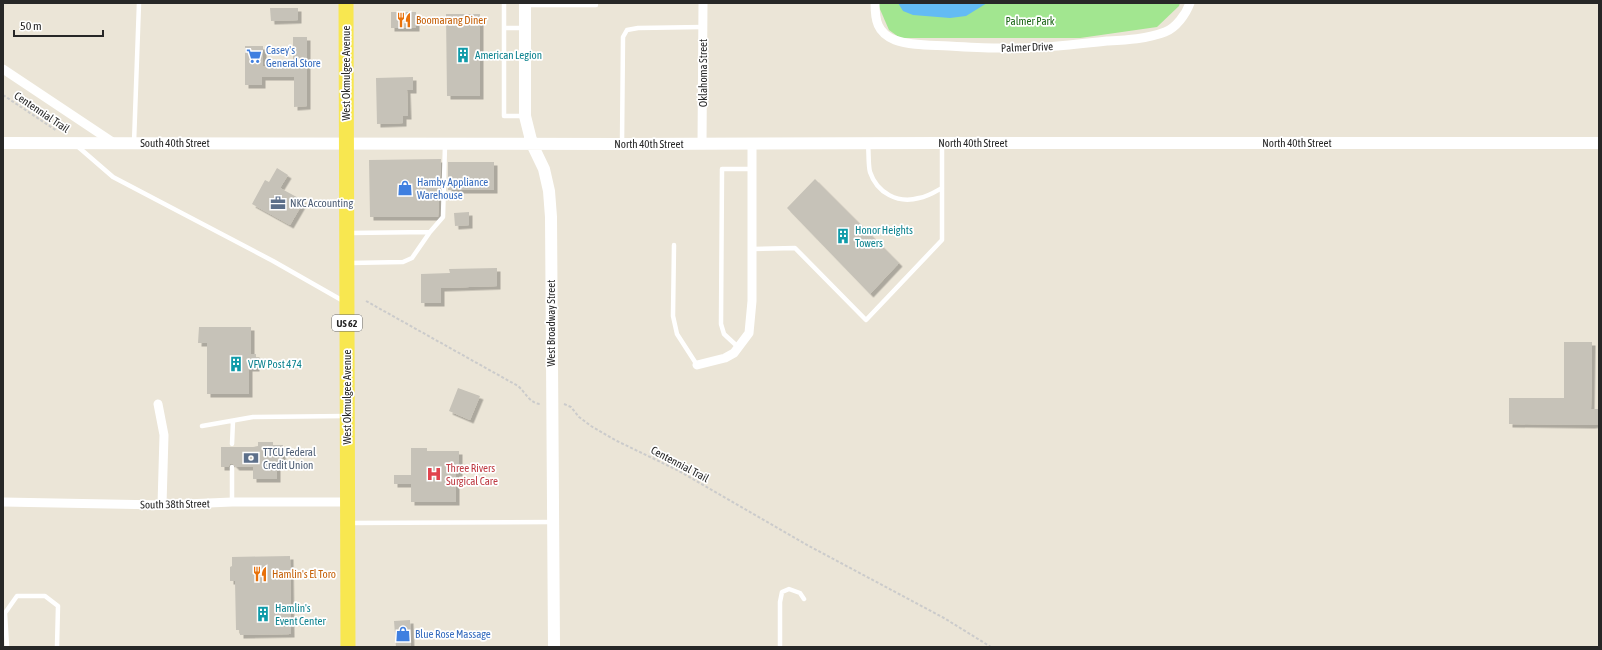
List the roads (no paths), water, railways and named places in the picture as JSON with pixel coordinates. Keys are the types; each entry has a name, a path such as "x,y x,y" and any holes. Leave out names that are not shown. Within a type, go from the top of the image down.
{"main road":[{"name":"West Okmulgee Avenue","path":"346,3 348,647"}],"street":[{"name":"Oklahoma Street","path":"702,144 703,3"},
{"name":"Palmer Drive","path":"875,3 876,22 884,33 895,40 917,45 998,48 1063,46 1158,35 1167,32 1178,22 1187,10 1190,3"},
{"name":"West Broadway Street","path":"525,4 525,116 532,144 544,169 549,191 551,217 554,647"},
{"path":"3,70 114,143"},
{"name":"South 40th Street","path":"3,142 347,144"},
{"name":"North 40th Street","path":"347,144 1599,143"},
{"path":"697,365 725,358 734,353 748,337 750,329 752,301 752,144"},
{"path":"158,404 164,435 162,505"},
{"name":"South 38th Street","path":"3,502 162,505 232,502 347,502"}],"lane":[{"path":"134,143 139,3"},
{"path":"504,3 504,116 525,116"},
{"path":"525,4 596,5"},
{"path":"622,144 623,36 627,30 638,28 703,27"},
{"path":"504,28 525,28"},
{"path":"73,143 113,177 273,260 347,304"},
{"path":"868,143 870,171 877,186 890,196 902,199 919,198 942,188"},
{"path":"752,249 795,248 866,320 942,240 942,143"},
{"path":"347,263 403,262 412,258 430,232 443,217 445,144"},
{"path":"738,347 724,334 721,324 722,169 752,169"},
{"path":"347,233 430,232"},
{"path":"674,245 673,316 677,334 697,365"},
{"path":"202,426 253,417 347,416"},
{"path":"232,444 233,421"},
{"path":"232,468 232,502"},
{"path":"347,523 553,522"},
{"path":"780,647 780,602 782,592 789,589 800,593 804,599"},
{"path":"7,647 5,613 17,596 46,596 58,606 57,647"}],"water":[{"path":"898,3 987,3 966,16 950,18 913,15 903,11"}],"place":[{"name":"Boomarang Diner","path":"404,20"},
{"name":"American Legion","path":"463,55"},
{"name":"Casey's General Store","path":"254,56"},
{"name":"Hamby Appliance Warehouse","path":"405,188"},
{"name":"NKC Accounting","path":"278,203"},
{"name":"Honor Heights Towers","path":"843,236"},
{"name":"VFW Post 474","path":"236,364"},
{"name":"TTCU Federal Credit Union","path":"251,458"},
{"name":"Three Rivers Surgical Care","path":"434,474"},
{"name":"Hamlin's El Toro","path":"260,574"},
{"name":"Hamlin's Event Center","path":"263,614"},
{"name":"Blue Rose Massage","path":"403,634"}],"park label":[{"name":"Palmer Park","path":"1030,21"}]}
